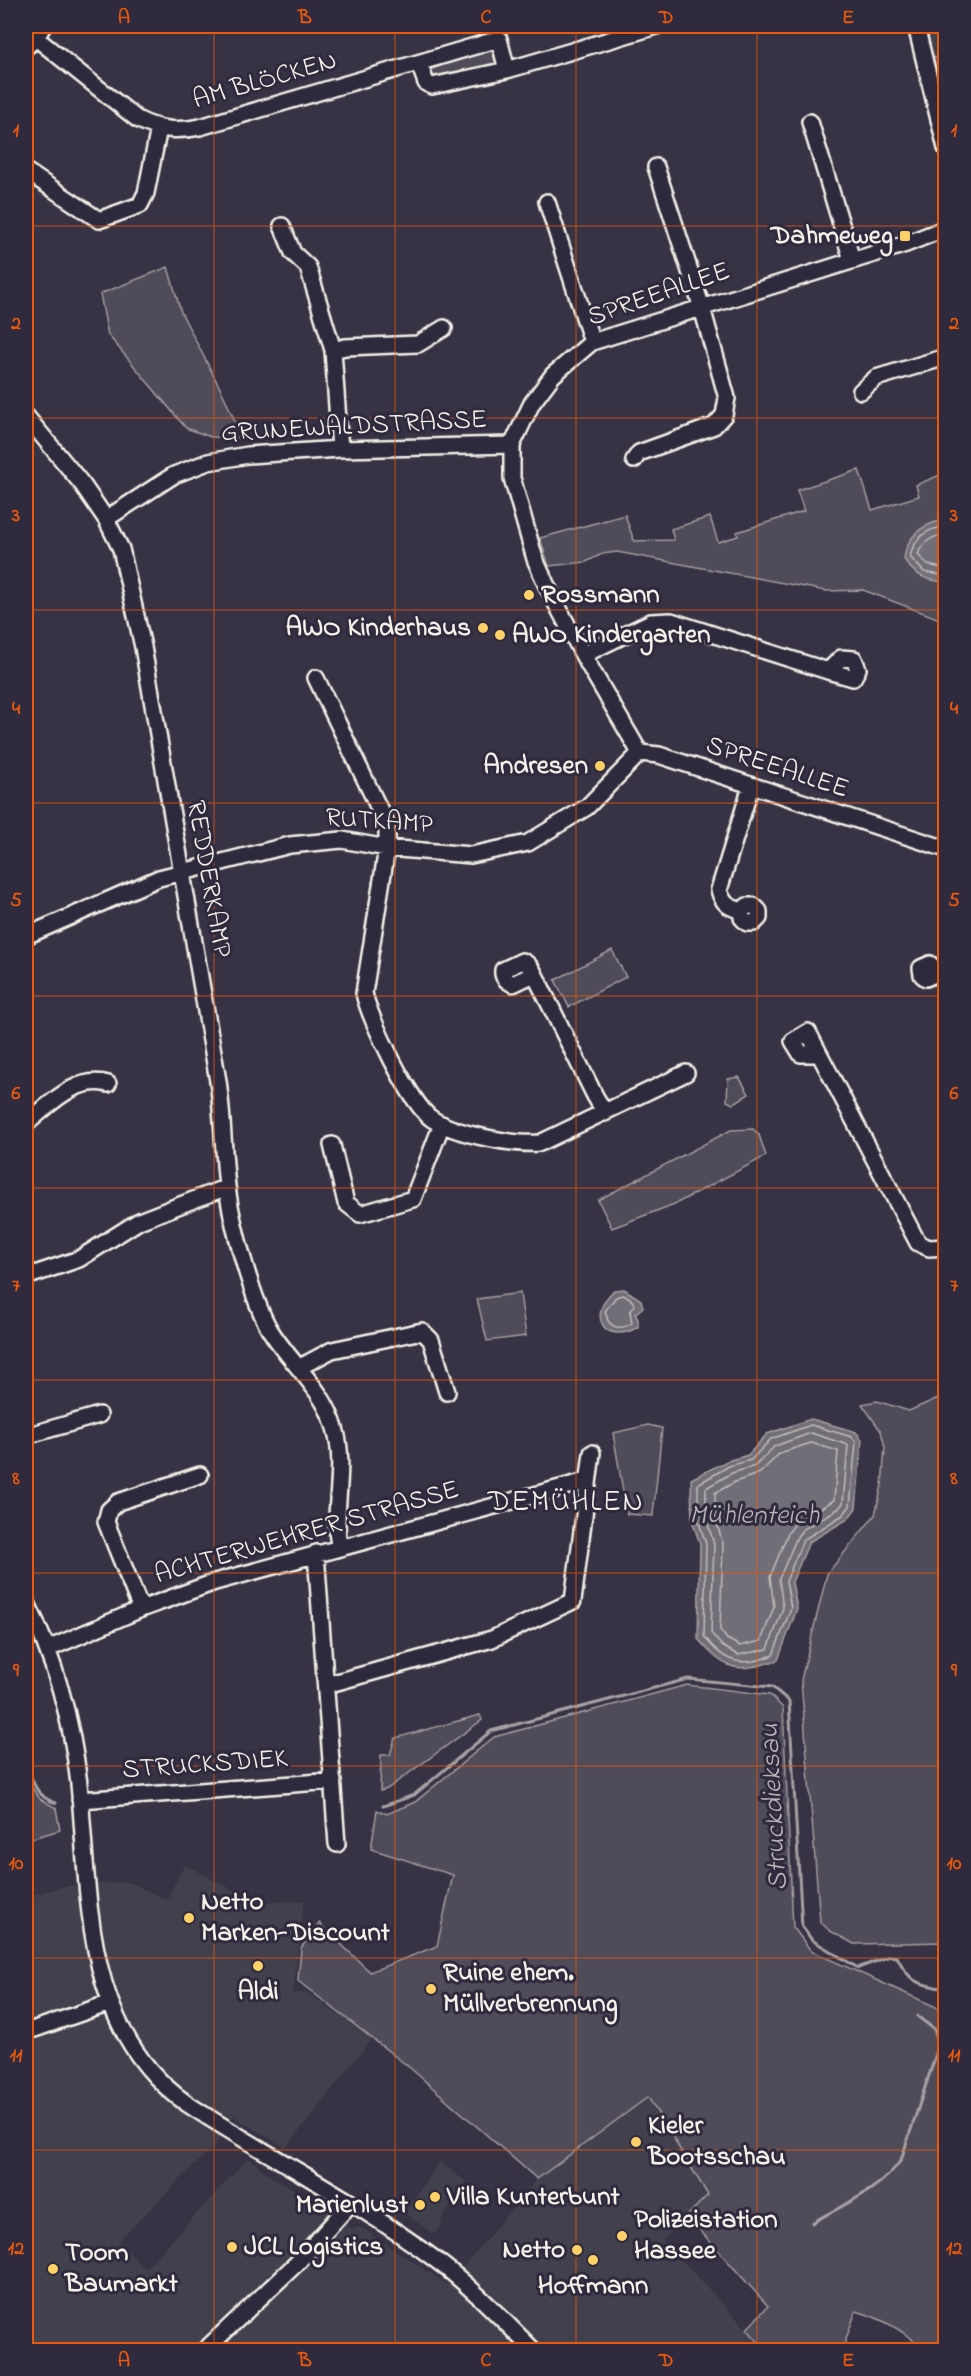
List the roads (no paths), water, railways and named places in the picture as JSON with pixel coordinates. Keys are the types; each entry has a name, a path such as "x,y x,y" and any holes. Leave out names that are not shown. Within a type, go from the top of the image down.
{"street":[{"path":"419,63 426,83 432,86 507,70 657,26"},
{"path":"916,26 945,148"},
{"name":"AM BLÖCKEN","path":"35,37 126,111 148,125 173,130 200,127 419,63 496,32 507,70"},
{"path":"810,122 852,260"},
{"path":"26,171 99,220 140,205 146,193 159,128"},
{"path":"634,460 639,453 647,449 709,429 724,415 727,398 702,308 656,167"},
{"path":"547,202 592,342"},
{"path":"282,226 293,253 308,267 333,350 340,449"},
{"name":"SPREEALLEE","path":"945,228 852,260 592,342 542,387 524,416 512,445 512,478 535,559 583,655 640,753 659,755 945,849"},
{"path":"333,350 345,347 418,344 444,327"},
{"path":"861,391 876,378 945,357"},
{"name":"REDDERKAMP","path":"26,416 82,484 106,519 121,549 130,586 223,1115 227,1187 252,1286 270,1330 315,1386 328,1411 339,1446 341,1478 336,1531 339,1546"},
{"name":"GRUNEWALDSTRASSE","path":"106,519 174,475 208,462 248,455 340,449 512,445"},
{"path":"583,655 651,622 671,621 828,671"},
{"path":"316,678 384,814 388,834 387,848 366,973 366,1002 414,1100 426,1115 442,1124 490,1138 527,1144 550,1139 686,1073"},
{"name":"RUTKAMP","path":"26,936 159,878 290,845 342,840 387,848 471,855 528,843 586,807 640,753"},
{"path":"742,911 722,901 719,890 751,786"},
{"path":"534,974 605,1113"},
{"path":"818,1054 918,1243 929,1248 945,1247"},
{"path":"26,1124 74,1087 85,1082 98,1081 108,1084"},
{"path":"332,1145 346,1203 360,1214 413,1199 442,1124"},
{"path":"26,1277 79,1258 139,1221 227,1187"},
{"path":"300,1367 332,1350 422,1331 431,1340 447,1392"},
{"path":"26,1436 99,1415"},
{"path":"326,1685 492,1640 573,1601 591,1454"},
{"path":"141,1609 106,1522 109,1510 118,1502 200,1476"},
{"name":"ACHTERWEHRER STRASSE","path":"48,1648 141,1609 215,1582 316,1552 586,1481"},
{"path":"316,1552 337,1844"},
{"path":"26,1601 48,1648 68,1719 80,1800 93,1937 110,2003 135,2052 166,2088 233,2134 350,2204 447,2269 489,2305 533,2350"},
{"name":"STRUCKSDIEK","path":"80,1800 333,1781"},
{"path":"26,2032 110,2003"},
{"path":"204,2350 297,2263 350,2204"}],"water":[{"path":"940,521 945,522 945,582 921,576 904,559 911,539 921,529"},
{"path":"624,1289 641,1300 643,1307 635,1314 638,1327 627,1332 609,1331 600,1319 601,1310 605,1300 614,1290"},
{"name":"Mühlenteich","path":"811,1419 856,1432 862,1440 856,1508 848,1519 809,1542 792,1582 797,1609 778,1660 752,1667 733,1667 717,1658 698,1639 700,1544 692,1520 691,1479 727,1461 748,1455 767,1434"}],"waterway":[{"name":"Struckdieksau","path":"383,1806 414,1795 491,1731 688,1679 772,1687 789,1701 802,1927 812,1940 858,1968 890,1956 897,1957 911,1978 921,1984 946,1989"},
{"name":"Struckdieksau","path":"26,1758 38,1791 56,1803"},
{"path":"812,2223 872,2189 901,2160 939,2045 934,2029 917,2016"}],"place":[{"name":"Dahmeweg","path":"905,236"},
{"name":"Rossmann","path":"529,595"},
{"name":"AWO Kinderhaus","path":"483,628"},
{"name":"AWO Kindergarten","path":"500,635"},
{"name":"Andresen","path":"600,766"},
{"name":"Netto Marken-Discount","path":"189,1918"},
{"name":"Aldi","path":"258,1966"},
{"name":"Ruine ehem. Müllverbrennung","path":"431,1989"},
{"name":"Kieler Bootsschau","path":"636,2142"},
{"name":"Villa Kunterbunt","path":"435,2197"},
{"name":"Marienlust","path":"420,2205"},
{"name":"Polizeistation Hassee","path":"622,2236"},
{"name":"JCL Logistics","path":"232,2247"},
{"name":"Netto","path":"577,2250"},
{"name":"Hoffmann","path":"593,2260"},
{"name":"Toom Baumarkt","path":"53,2269"}],"district":[{"name":"DEMÜHLEN","path":"566,1503"}]}
